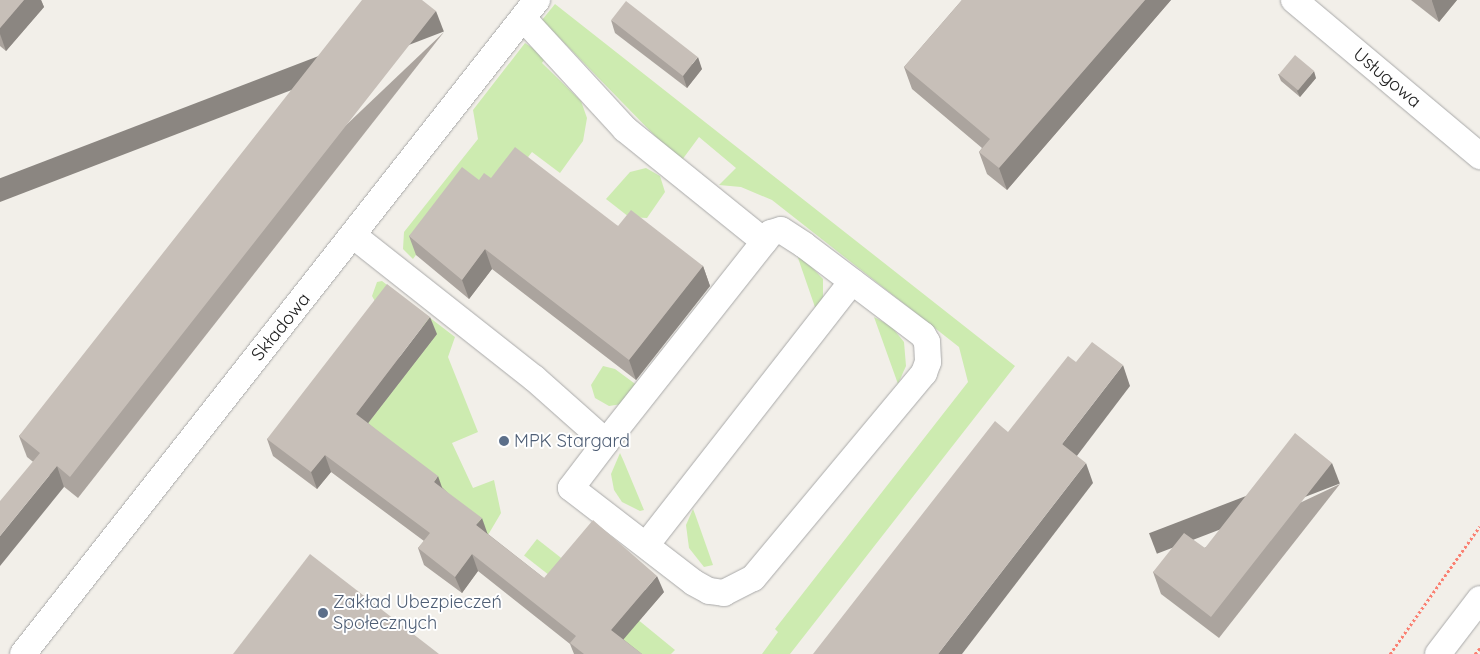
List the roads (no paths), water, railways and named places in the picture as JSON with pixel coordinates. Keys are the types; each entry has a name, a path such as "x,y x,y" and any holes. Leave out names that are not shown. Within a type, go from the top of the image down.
{"street":[{"name":"Usługowa","path":"1294,0 1480,156"},
{"name":"Składowa","path":"23,654 354,236 530,9"},
{"path":"530,9 625,129 764,241"},
{"path":"781,230 923,335 929,351 924,372 753,578 724,593 709,591 693,582 647,544 571,488 764,241 771,233 781,230"},
{"path":"354,236 534,378 606,442"},
{"path":"647,544 852,282"},
{"path":"1438,654 1480,599"}],"place":[{"name":"MPK Stargard","path":"504,441"},
{"name":"Zakład Ubezpieczeń Społecznych","path":"323,613"}]}
